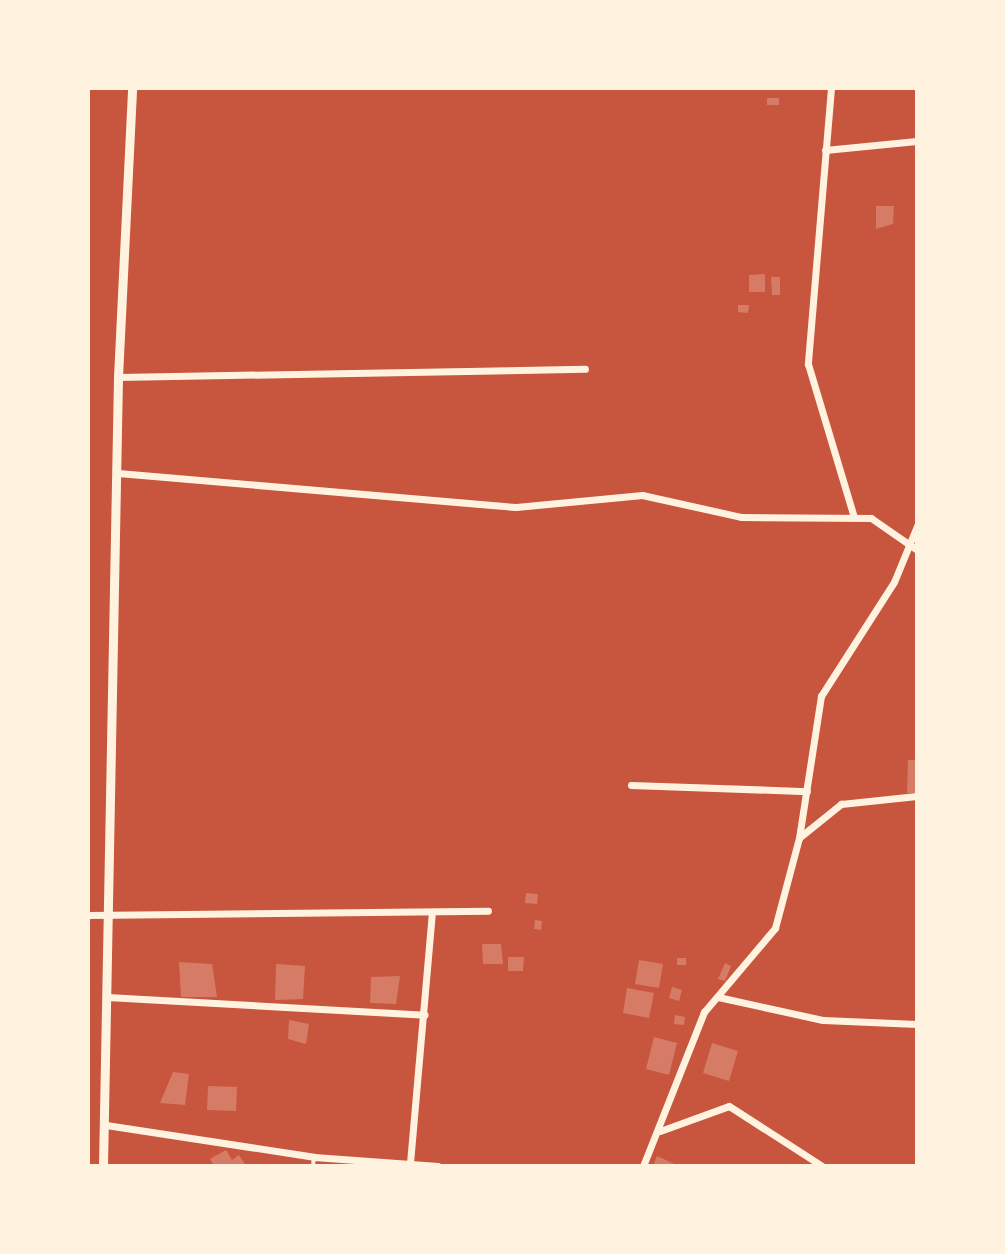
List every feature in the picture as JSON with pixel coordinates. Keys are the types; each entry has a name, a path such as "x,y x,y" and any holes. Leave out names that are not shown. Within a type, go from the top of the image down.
{"street":[{"path":"103,1166 118,377 132,88"},
{"path":"831,88 808,364 854,517"},
{"path":"825,150 917,141"},
{"path":"118,377 585,369"},
{"path":"118,473 494,506 612,494 741,517 854,517 888,524 917,550"},
{"path":"643,1166 660,1131 695,1032 718,997 775,928 799,838 827,682 894,582 917,526"},
{"path":"631,785 807,791"},
{"path":"799,838 841,804 917,796"},
{"path":"88,915 488,911"},
{"path":"410,1163 432,912"},
{"path":"107,997 424,1015"},
{"path":"718,997 823,1020 917,1024"},
{"path":"660,1131 729,1106 822,1166"},
{"path":"106,1125 314,1162 438,1166"}],"building":[{"path":"767,98 779,98 779,105 767,105"},
{"path":"876,206 894,206 893,224 876,229"},
{"path":"765,274 765,292 749,292 749,275"},
{"path":"771,277 780,277 780,295 772,295"},
{"path":"738,305 749,305 748,313 738,312"},
{"path":"908,760 917,760 917,793 907,793"},
{"path":"526,893 538,894 537,904 525,903"},
{"path":"535,920 542,921 541,930 534,929"},
{"path":"482,944 501,944 503,964 483,964"},
{"path":"508,957 524,957 523,971 508,971"},
{"path":"677,958 686,958 686,965 677,965"},
{"path":"639,960 663,964 659,988 635,984"},
{"path":"179,962 212,964 217,997 181,997"},
{"path":"725,963 731,966 725,981 718,979"},
{"path":"276,964 305,966 303,999 275,1000"},
{"path":"400,976 396,1004 370,1003 371,977"},
{"path":"672,987 682,990 679,1001 669,998"},
{"path":"627,988 654,993 649,1018 623,1013"},
{"path":"675,1015 685,1017 684,1025 674,1024"},
{"path":"289,1020 309,1024 306,1044 288,1039"},
{"path":"654,1037 677,1043 669,1075 646,1069"},
{"path":"712,1043 738,1051 729,1081 703,1073"},
{"path":"173,1072 189,1074 185,1105 160,1103"},
{"path":"208,1086 237,1087 236,1111 207,1110"},
{"path":"226,1150 232,1160 239,1155 246,1166 214,1166 210,1159"},
{"path":"657,1156 679,1166 653,1166"}]}
